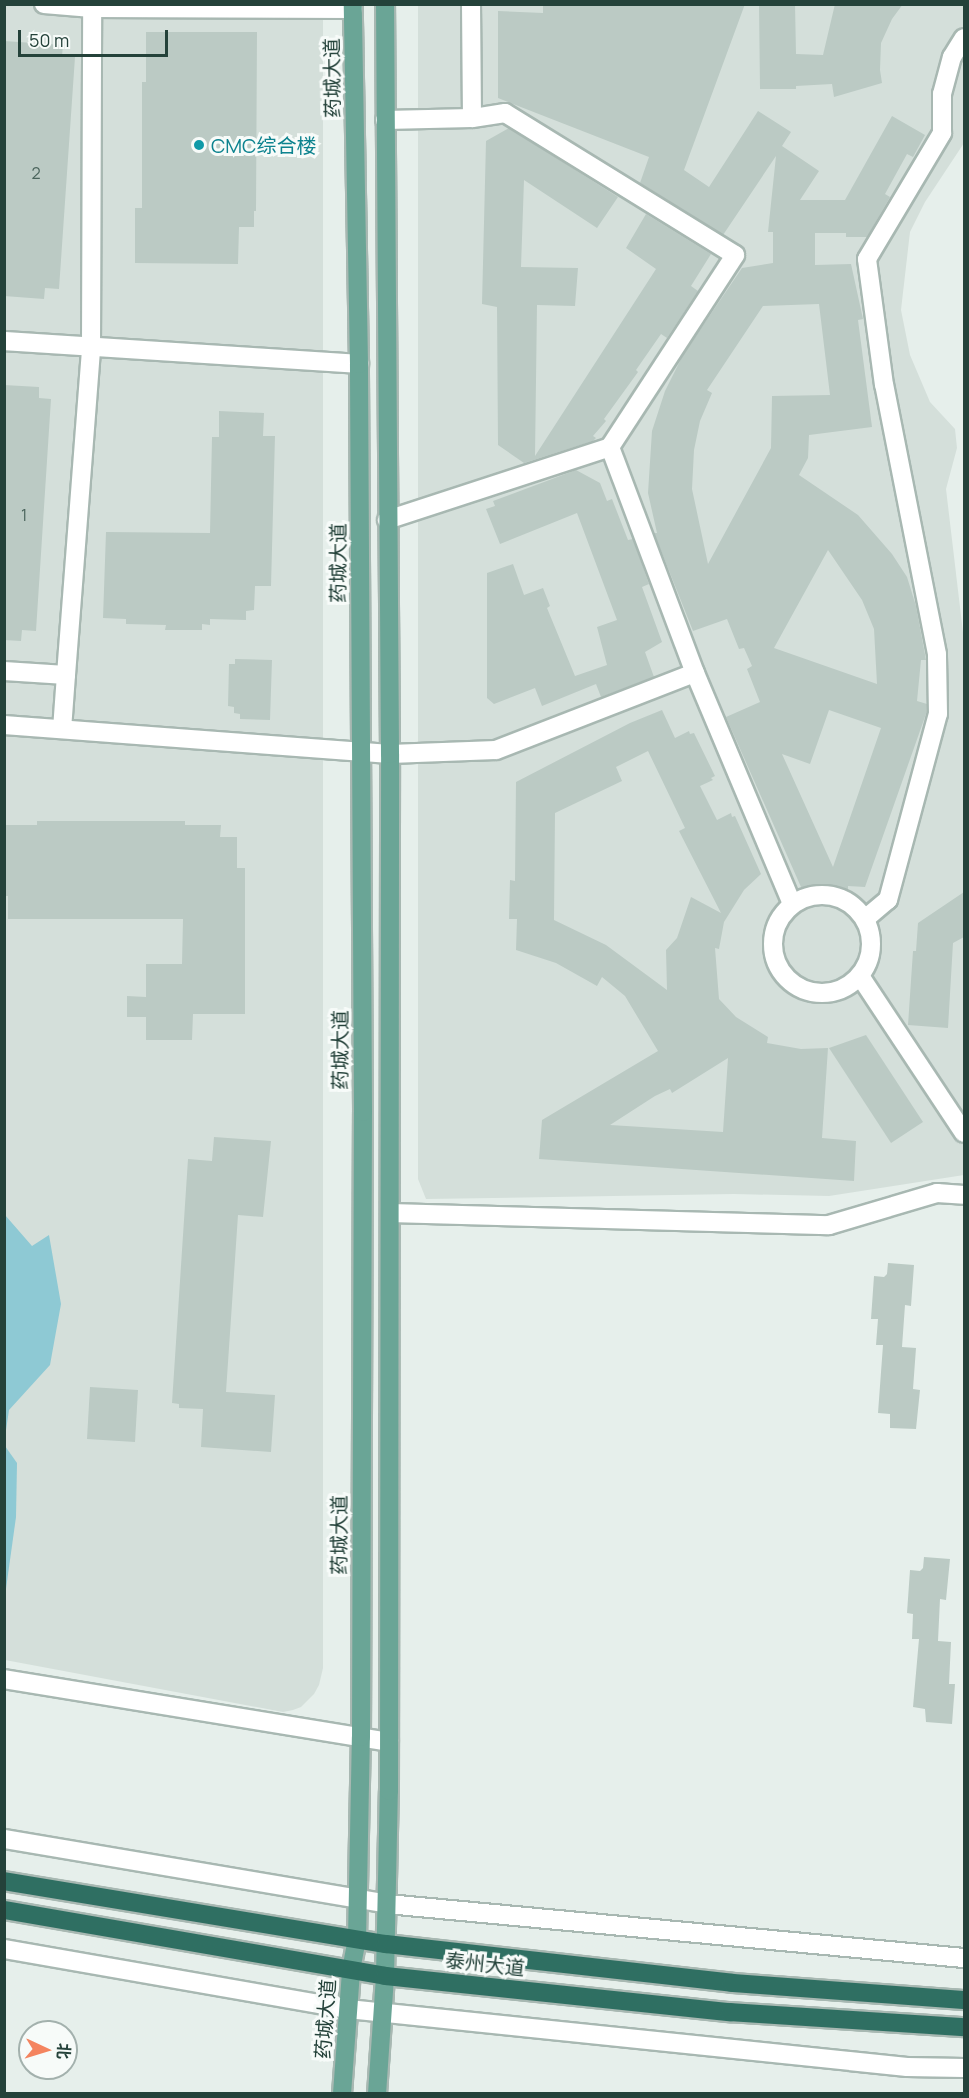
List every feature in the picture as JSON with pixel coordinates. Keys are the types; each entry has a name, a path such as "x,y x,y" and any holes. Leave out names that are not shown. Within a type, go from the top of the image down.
{"highway":[{"name":"泰州大道","path":"4,1881 386,1944 732,1983 964,2000"},
{"name":"泰州大道","path":"4,1910 385,1976 730,2012 964,2027"}],"main road":[{"path":"377,2094 385,1976 389,1742 390,754 385,4"},
{"name":"药城大道","path":"342,2094 351,1970 357,1940 361,1737 363,1148 359,364 353,7"}],"street":[{"path":"44,4 82,7 353,7"},
{"path":"471,4 472,118"},
{"path":"62,729 91,347 82,7"},
{"path":"865,920 888,900 938,714 937,654 884,385 867,259 942,133 942,94 952,57 964,38"},
{"path":"385,120 472,118 505,113 735,255 610,447 387,520"},
{"path":"4,341 359,364"},
{"path":"610,447 695,673 792,904"},
{"path":"4,671 66,675"},
{"path":"4,725 390,754 496,750 695,673"},
{"path":"814,895 837,897 857,910 865,920 869,930 870,954 860,976 851,984 830,993 806,991 786,978 774,958 772,946 777,923 792,904 814,895"},
{"path":"860,976 964,1132"},
{"path":"390,1213 829,1225 937,1193 964,1195"},
{"path":"4,1679 389,1742"},
{"path":"4,1839 387,1904 964,1958"},
{"path":"4,1949 348,2009 907,2067 964,2068"}],"shaded area":[{"path":"4,5 323,5 323,1668 314,1694 301,1707 283,1712 5,1660"},
{"path":"418,5 964,5 964,143 925,202 910,232 901,310 910,355 930,402 955,429 957,448 946,489 964,641 964,1175 829,1196 734,1194 426,1199 418,1179"}],"water":[{"path":"5,1215 32,1246 49,1235 61,1304 50,1365 9,1410 5,1437"},
{"path":"5,1446 17,1463 16,1517 5,1596"}],"building":[{"path":"543,4 745,4 684,170 709,187 758,111 791,132 782,146 819,171 800,200 845,200 892,116 925,135 913,157 907,154 885,194 890,197 867,237 846,237 846,233 815,233 815,265 851,264 863,319 858,320 872,427 809,435 808,458 799,475 858,515 892,554 907,577 916,606 926,660 921,660 917,701 927,704 927,711 865,887 848,886 848,889 801,887 726,717 760,702 747,669 752,666 744,648 739,649 727,619 693,631 654,533 657,533 648,493 652,431 665,391 683,355 742,268 773,263 773,232 768,232 776,156 723,235 640,183 649,157 498,98 498,11 543,13","holes":["819,304 830,395 772,396 771,448 708,564 692,489 694,450 700,421 712,393 707,390 763,306","828,550 862,600 874,629 877,684 774,648","829,710 881,728 833,867 782,754 810,764"]},
{"path":"759,4 795,4 796,54 823,55 835,4 903,4 892,19 881,43 882,83 834,97 832,84 796,86 796,89 760,89"},
{"name":"CMC综合楼","path":"146,32 257,32 256,211 254,211 254,227 239,227 238,264 135,263 135,208 142,208 142,82 146,82"},
{"path":"4,41 63,45 62,56 75,57 59,289 45,288 44,299 4,296"},
{"path":"509,128 618,197 597,228 524,180 521,267 578,268 575,306 537,305 535,456 656,269 626,248 646,214 711,254 691,286 698,291 667,338 661,334 636,370 638,372 604,419 606,421 593,436 596,438 593,441 524,463 498,445 497,307 482,304 486,141"},
{"path":"4,385 39,387 39,398 51,399 36,631 22,630 21,641 4,640"},
{"path":"219,411 264,413 263,436 275,436 271,586 255,586 254,610 246,611 246,620 210,619 210,625 202,624 202,630 165,630 166,625 126,624 126,619 103,618 106,532 210,533 212,437 219,437"},
{"path":"576,470 600,483 607,501 612,499 628,540 633,539 649,584 642,587 662,642 645,652 654,677 601,697 596,684 542,706 535,688 494,704 487,698 487,573 513,564 524,595 543,588 550,606 547,608 575,676 607,665 597,627 617,620 577,513 500,544 486,509 495,506 493,501"},
{"path":"235,659 272,660 270,720 240,719 240,714 234,713 234,707 228,706 229,664 235,664"},
{"path":"662,710 675,738 689,731 690,734 694,733 715,776 711,778 713,780 700,786 717,820 731,813 732,817 735,816 761,874 744,890 724,922 719,949 715,948 719,999 736,1017 768,1037 767,1043 801,1049 828,1048 822,1138 856,1141 854,1181 539,1159 542,1120 658,1051 625,996 602,977 597,986 556,963 516,950 517,919 509,919 510,880 515,881 516,782 630,723","holes":["648,751 685,828 679,831 721,913 691,897 677,938 666,950 667,990 606,945 554,920 555,813 622,781 616,767","728,1058 723,1132 610,1125 655,1096 670,1089 672,1093"]},
{"path":"37,821 185,821 185,825 221,825 220,837 237,837 237,868 245,868 245,1014 193,1014 192,1040 146,1040 146,1017 127,1017 127,996 146,997 146,964 182,964 183,919 8,919 8,896 4,896 4,825 37,825"},
{"path":"964,892 964,937 953,943 948,1028 908,1025 913,951 916,951 918,923"},
{"path":"866,1035 923,1122 891,1143 829,1048"},
{"path":"214,1137 271,1141 263,1217 238,1215 226,1392 275,1395 271,1452 201,1447 203,1409 179,1408 179,1404 172,1403 188,1159 212,1161"},
{"path":"888,1263 914,1265 911,1306 905,1305 902,1347 916,1348 913,1389 920,1390 916,1429 890,1428 890,1414 878,1413 883,1345 876,1345 878,1319 871,1319 874,1276 884,1277 887,1274"},
{"path":"90,1387 138,1390 135,1442 87,1439"},
{"path":"924,1557 950,1559 946,1600 940,1599 938,1641 951,1642 949,1684 955,1684 952,1724 926,1722 925,1709 913,1707 919,1639 912,1639 913,1614 907,1613 910,1570 920,1571 923,1568"}],"place":[{"name":"CMC综合楼","path":"199,145"}]}
